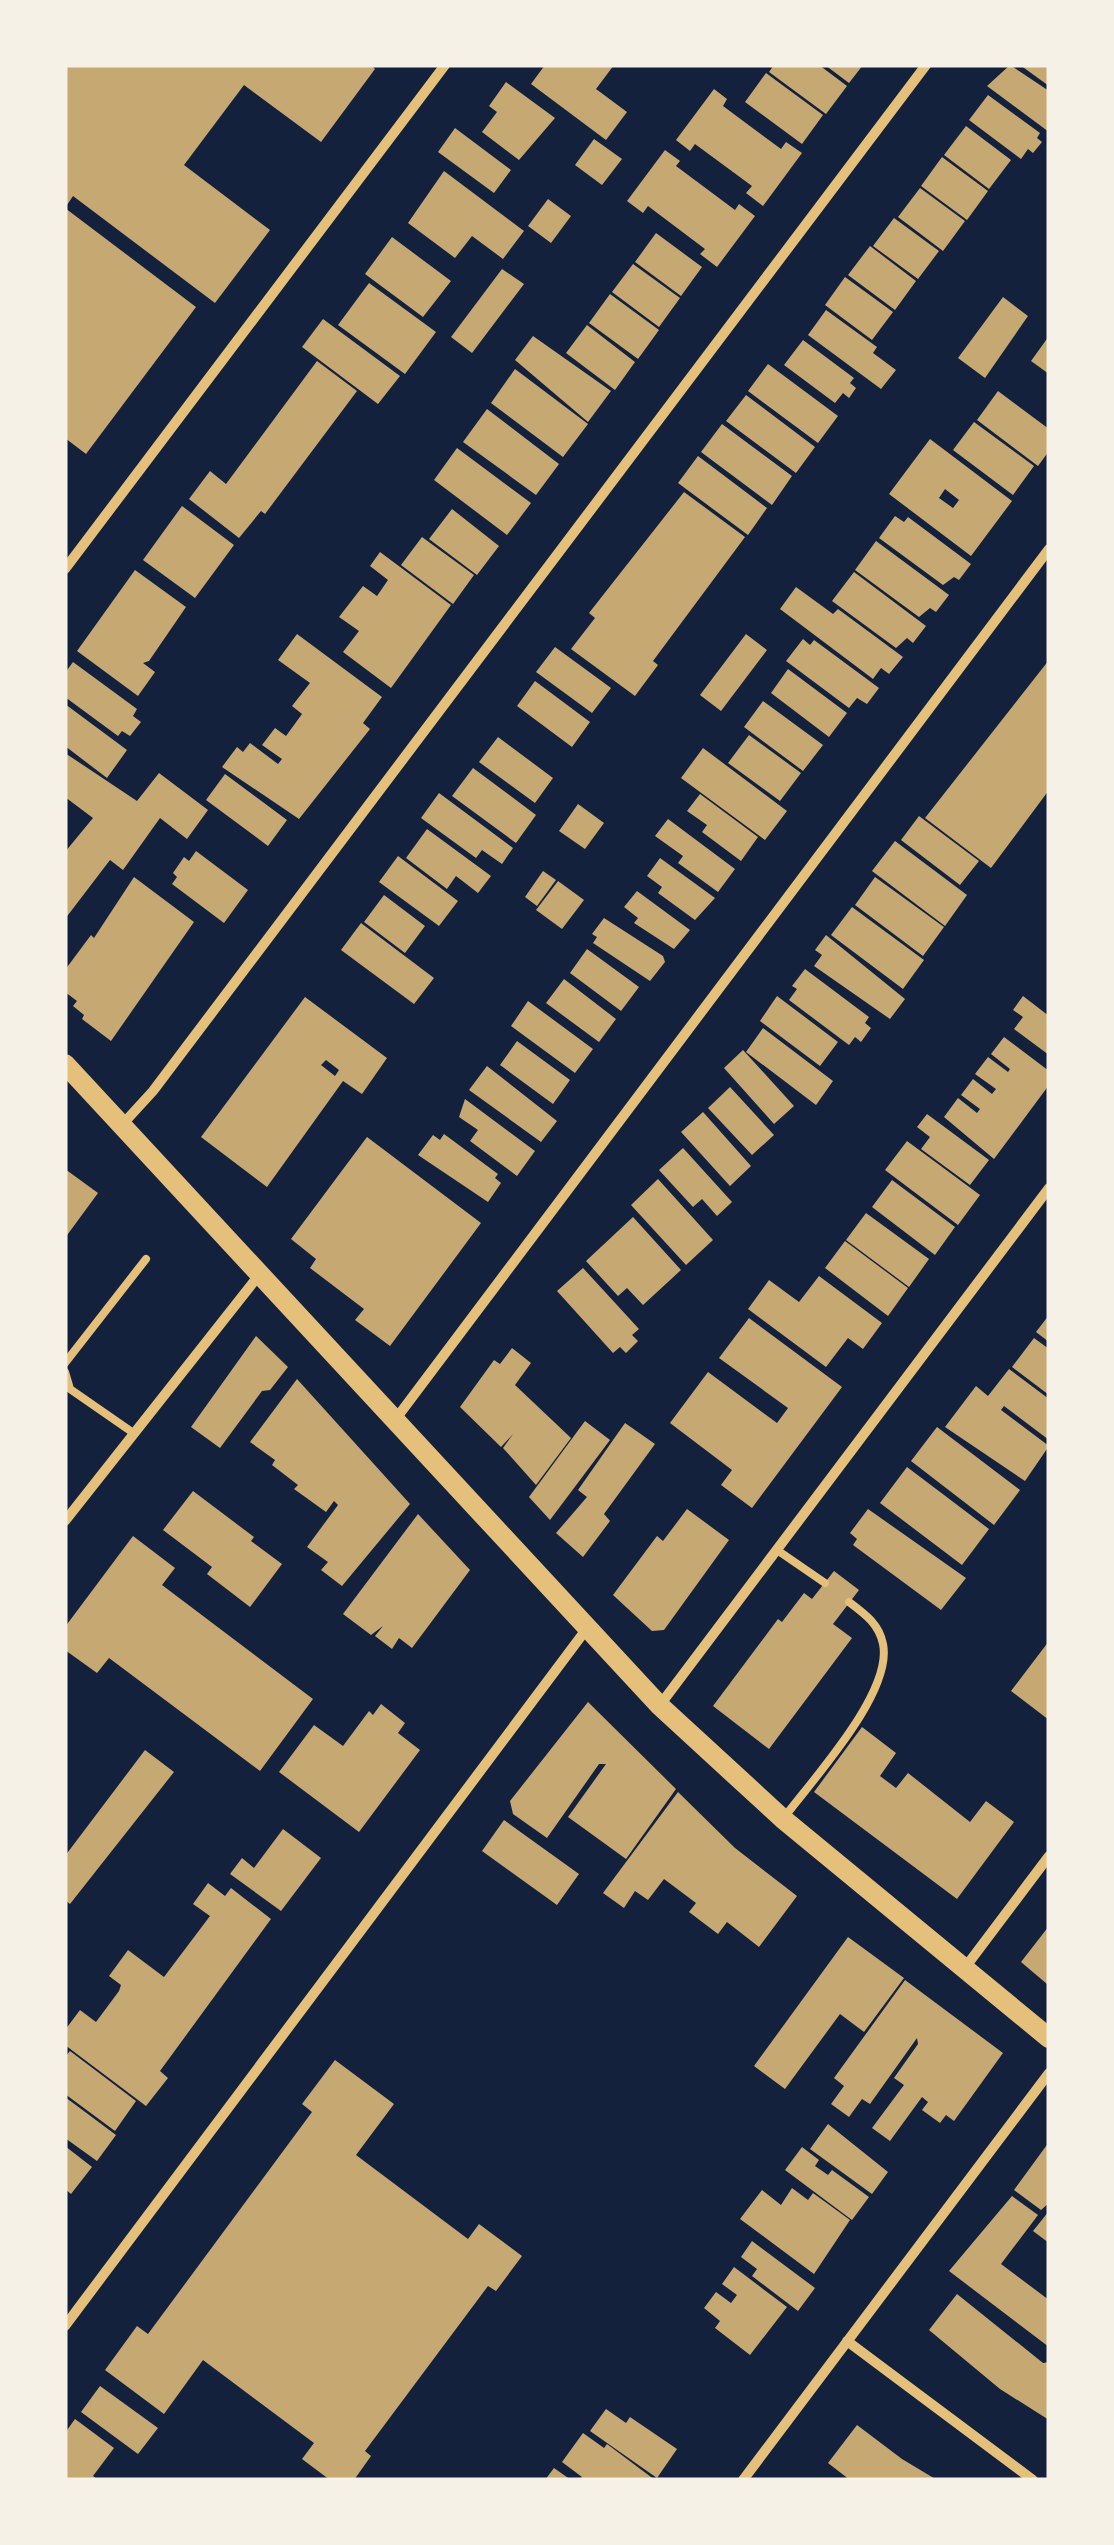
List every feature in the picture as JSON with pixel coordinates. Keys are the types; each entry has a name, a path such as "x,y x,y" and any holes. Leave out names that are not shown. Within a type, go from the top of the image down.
{"main road":[{"path":"65,1064 660,1706 783,1819 1049,2038"}],"street":[{"path":"65,569 445,65"},
{"path":"120,1126 153,1091 926,65"},
{"path":"393,1421 1049,549"},
{"path":"660,1706 1049,1188"},
{"path":"65,1522 258,1275"},
{"path":"65,2326 588,1627"},
{"path":"964,1969 1049,1856"},
{"path":"744,2480 1049,2072"},
{"path":"847,2341 1033,2480"}],"lane":[{"path":"65,1363 146,1260"},
{"path":"65,1372 70,1389 132,1432"},
{"path":"777,1550 825,1583"},
{"path":"783,1819 870,1700 880,1676 882,1640 872,1620 850,1602"}],"building":[{"path":"65,65 371,65 375,69 321,142 244,85 184,165 270,230 215,303 73,196 65,208"},
{"path":"545,65 614,65 596,89 627,112 606,140 531,84"},
{"path":"774,65 819,65 847,86 826,114 769,72"},
{"path":"825,65 863,65 849,83"},
{"path":"1010,65 1049,91 1049,132 987,86"},
{"path":"1020,65 1049,65 1049,86"},
{"path":"766,73 823,115 802,144 745,102"},
{"path":"506,82 555,118 519,160 482,132 497,112 489,106"},
{"path":"714,89 727,99 723,106 781,149 786,142 802,153 763,206 746,193 752,186 695,144 690,151 676,140"},
{"path":"988,95 1040,133 1037,138 1042,142 1033,153 1028,149 1021,159 969,120"},
{"path":"966,126 1011,160 989,189 944,155"},
{"path":"455,128 511,170 494,193 438,152"},
{"path":"594,139 622,159 602,185 575,165"},
{"path":"665,150 680,161 676,166 735,210 739,204 755,216 717,267 700,254 705,249 648,206 643,213 627,201"},
{"path":"942,157 988,191 967,220 921,186"},
{"path":"444,171 524,231 503,259 472,236 455,258 408,223"},
{"path":"920,188 965,221 943,251 898,217"},
{"path":"548,199 571,216 551,243 528,226"},
{"path":"65,208 196,307 86,454 65,438"},
{"path":"894,218 939,251 918,279 873,246"},
{"path":"656,233 702,267 681,296 635,262"},
{"path":"392,237 451,281 423,317 365,274"},
{"path":"870,246 916,281 895,310 848,275"},
{"path":"633,264 680,298 659,327 612,292"},
{"path":"502,269 524,284 472,353 451,337"},
{"path":"845,277 893,312 872,340 825,305"},
{"path":"369,283 436,332 405,374 338,325"},
{"path":"610,294 659,330 638,359 589,323"},
{"path":"1003,297 1028,316 985,378 958,358"},
{"path":"826,310 877,347 873,353 896,370 881,389 808,335"},
{"path":"323,319 400,376 378,404 302,347"},
{"path":"587,325 635,362 615,390 566,353"},
{"path":"533,336 611,391 588,422 515,360"},
{"path":"1049,336 1049,374 1031,361"},
{"path":"803,340 854,378 850,383 856,388 849,398 843,393 835,403 784,365"},
{"path":"317,361 357,391 265,514 261,511 239,538 189,499 210,471 226,484"},
{"path":"768,364 838,416 818,443 748,391"},
{"path":"515,369 588,424 563,457 491,403"},
{"path":"998,391 1049,429 1049,451 1038,466 977,420"},
{"path":"746,395 815,447 796,473 726,421"},
{"path":"487,409 559,464 536,495 463,442"},
{"path":"974,422 1034,466 1013,495 953,450"},
{"path":"722,424 792,476 772,505 701,452"},
{"path":"930,439 1012,501 971,556 889,494","holes":["945,489 959,500 953,508 939,498"]},
{"path":"457,448 531,503 507,535 434,480"},
{"path":"698,456 767,508 748,535 678,483"},
{"path":"684,492 745,537 653,661 658,665 635,696 571,649 595,618 589,613"},
{"path":"182,506 234,545 195,598 143,560"},
{"path":"452,509 499,546 477,575 429,539"},
{"path":"895,516 904,522 908,517 971,564 959,580 954,577 943,585 879,538"},
{"path":"422,537 474,575 453,604 401,565"},
{"path":"876,541 949,595 936,612 930,608 919,617 855,570"},
{"path":"380,552 451,605 391,688 343,652 359,631 339,617 363,586 377,596 388,580 370,566"},
{"path":"135,570 186,607 149,661 143,663 155,672 138,696 77,651"},
{"path":"854,572 926,626 913,643 907,638 896,648 832,601"},
{"path":"796,587 833,614 838,609 903,657 889,674 881,668 873,679 780,609"},
{"path":"297,634 382,697 363,723 370,729 299,819 222,767 237,747 243,752 250,743 278,764 282,759 262,745 275,728 286,736 302,714 292,706 310,683 278,660"},
{"path":"746,634 767,650 721,711 700,695"},
{"path":"803,639 810,645 814,640 879,688 867,704 857,698 849,708 786,661"},
{"path":"555,647 611,688 592,713 536,672"},
{"path":"1049,660 1049,790 991,868 925,818"},
{"path":"73,662 137,709 133,716 141,722 130,736 122,731 118,736 65,697 65,673"},
{"path":"788,669 847,713 829,737 771,693"},
{"path":"535,681 590,722 572,747 517,706"},
{"path":"763,701 823,745 803,771 744,727"},
{"path":"65,704 127,750 107,778 65,746"},
{"path":"749,735 801,773 780,801 728,763"},
{"path":"498,737 553,778 535,803 479,762"},
{"path":"703,748 787,811 765,840 681,778"},
{"path":"65,753 137,801 159,773 208,810 187,839 160,818 123,870 110,860 65,919 65,852 93,818 65,797"},
{"path":"473,768 536,815 516,843 452,796"},
{"path":"225,774 287,820 268,846 206,800"},
{"path":"439,793 513,848 502,864 482,850 476,858 421,818"},
{"path":"700,794 758,837 741,861 702,832 707,825 687,811"},
{"path":"578,804 604,823 585,849 559,831"},
{"path":"919,816 979,861 960,885 901,840"},
{"path":"668,819 735,869 718,892 678,863 683,856 655,836"},
{"path":"427,829 491,876 478,893 456,876 447,889 406,858"},
{"path":"895,841 967,895 945,926 872,871"},
{"path":"196,851 248,890 224,923 172,884 177,877 173,873 184,857 189,861"},
{"path":"398,856 458,901 439,926 379,882"},
{"path":"660,858 715,898 695,920 658,893 662,887 647,876"},
{"path":"543,871 556,880 537,906 525,897"},
{"path":"134,877 194,922 111,1041 82,1019 84,1015 73,1006 77,1001 65,992 65,970 91,935 94,938"},
{"path":"875,877 944,927 923,956 855,905"},
{"path":"558,881 584,900 562,929 536,910"},
{"path":"637,891 690,930 674,949 634,923 638,918 624,907"},
{"path":"384,895 425,926 405,953 364,922"},
{"path":"852,907 924,960 903,989 831,935"},
{"path":"604,918 663,956 665,962 650,981 593,943 597,937 592,934"},
{"path":"361,923 434,978 414,1004 341,950"},
{"path":"826,935 905,999 890,1019 814,966 822,955 815,950"},
{"path":"587,949 639,987 621,1011 570,973"},
{"path":"805,969 869,1017 865,1023 871,1028 861,1042 855,1037 849,1045 789,1000 797,989 792,986"},
{"path":"564,979 616,1019 599,1042 546,1003"},
{"path":"777,996 838,1042 820,1066 760,1021"},
{"path":"1023,996 1049,1016 1049,1055 1014,1029 1023,1017 1013,1010"},
{"path":"305,997 387,1058 362,1094 343,1081 267,1187 201,1137","holes":["326,1060 339,1070 335,1076 321,1065"]},
{"path":"528,1001 593,1049 575,1073 511,1026"},
{"path":"763,1028 833,1081 816,1105 746,1052"},
{"path":"1004,1037 1049,1071 1049,1085 994,1159 944,1117 958,1098 977,1113 980,1109 961,1095 973,1079 992,1094 996,1089 975,1074 988,1057 1008,1072 1010,1069 991,1054"},
{"path":"517,1041 570,1080 553,1104 500,1065"},
{"path":"743,1050 794,1106 774,1124 724,1068"},
{"path":"487,1066 557,1121 541,1142 469,1090"},
{"path":"730,1087 774,1135 752,1155 708,1108"},
{"path":"465,1099 535,1151 517,1176 470,1141 478,1130 459,1117"},
{"path":"703,1112 751,1166 730,1186 681,1132"},
{"path":"927,1114 989,1160 970,1185 921,1149 930,1137 917,1127"},
{"path":"444,1134 498,1174 495,1178 501,1183 488,1202 418,1155 433,1135 440,1140"},
{"path":"367,1137 481,1223 390,1346 355,1320 364,1309 310,1268 316,1259 291,1239"},
{"path":"907,1141 980,1195 958,1225 885,1170"},
{"path":"683,1148 732,1202 717,1216 702,1199 693,1207 659,1170"},
{"path":"65,1169 98,1193 65,1238"},
{"path":"658,1179 713,1240 686,1265 631,1205"},
{"path":"892,1180 955,1227 935,1255 872,1207"},
{"path":"866,1213 929,1259 909,1287 846,1240"},
{"path":"633,1217 681,1270 643,1305 627,1288 618,1296 586,1261"},
{"path":"845,1241 908,1288 888,1316 825,1268"},
{"path":"583,1268 639,1329 632,1335 638,1341 626,1353 620,1347 613,1353 557,1291"},
{"path":"819,1276 882,1323 863,1349 848,1338 826,1367 748,1309 769,1280 799,1302"},
{"path":"1049,1315 1049,1342 1036,1332"},
{"path":"749,1318 842,1387 752,1508 721,1485 732,1470 670,1423 708,1372 777,1423 788,1408 719,1358"},
{"path":"256,1336 288,1367 270,1390 262,1391 220,1448 191,1427"},
{"path":"1034,1338 1049,1349 1049,1395 1012,1367"},
{"path":"512,1348 531,1363 515,1385 571,1438 536,1485 503,1448 513,1434 501,1447 460,1407 494,1360 500,1364"},
{"path":"1009,1369 1049,1399 1049,1440 1004,1406 1001,1410 1049,1446 1025,1481 945,1427 976,1386 988,1396"},
{"path":"297,1379 410,1504 342,1586 321,1570 328,1562 307,1547 338,1505 334,1501 326,1512 294,1489 298,1485 272,1465 275,1460 250,1442"},
{"path":"585,1421 610,1440 550,1520 529,1497"},
{"path":"625,1423 655,1444 604,1514 610,1521 583,1557 556,1533 587,1497 578,1490"},
{"path":"937,1427 1020,1490 994,1525 911,1461"},
{"path":"907,1467 989,1529 962,1565 880,1503"},
{"path":"193,1491 254,1537 251,1541 282,1564 250,1607 207,1574 212,1567 163,1530"},
{"path":"687,1509 729,1540 664,1630 652,1631 613,1595 657,1536 663,1541"},
{"path":"868,1509 966,1578 941,1610 853,1545 857,1539 850,1533"},
{"path":"418,1514 470,1570 412,1648 399,1638 392,1649 375,1636 383,1626 371,1635 343,1614"},
{"path":"133,1536 175,1568 162,1585 313,1699 260,1771 109,1658 97,1673 65,1650 65,1627"},
{"path":"834,1571 859,1590 833,1624 852,1638 769,1749 713,1706 778,1619 782,1622 804,1593 812,1599"},
{"path":"1049,1641 1049,1720 1011,1691"},
{"path":"588,1702 676,1789 626,1859 568,1817 606,1764 599,1764 547,1838 513,1814 510,1801"},
{"path":"381,1704 405,1723 398,1733 420,1750 359,1832 279,1772 314,1725 343,1746 369,1711 373,1715"},
{"path":"862,1727 896,1753 880,1776 896,1788 908,1773 970,1822 986,1801 1014,1822 957,1899 814,1792"},
{"path":"145,1750 174,1772 70,1904 65,1900 65,1856"},
{"path":"678,1792 735,1848 797,1896 759,1947 727,1922 718,1934 689,1912 696,1903 664,1879 648,1900 635,1891 624,1908 603,1893"},
{"path":"504,1820 579,1874 557,1905 482,1851"},
{"path":"283,1829 321,1858 281,1911 230,1874 242,1858 254,1868"},
{"path":"208,1883 225,1896 231,1888 271,1919 160,2071 168,2078 146,2106 65,2045 65,2030 80,2010 96,2022 119,1991 121,1985 109,1976 128,1950 164,1977 210,1916 193,1904"},
{"path":"1049,1926 1049,1982 1047,1984 1021,1962"},
{"path":"848,1937 904,1978 864,2032 840,2014 785,2089 754,2066"},
{"path":"905,1980 1003,2053 954,2121 946,2115 940,2123 922,2110 928,2102 922,2097 890,2141 872,2128 904,2085 894,2078 918,2044 917,2038 870,2104 862,2099 849,2117 831,2104 844,2086 834,2078"},
{"path":"70,2051 136,2101 115,2131 65,2094 65,2057"},
{"path":"335,2060 394,2104 356,2155 468,2239 479,2224 522,2256 496,2291 488,2286 365,2451 371,2456 354,2480 330,2480 302,2459 314,2443 203,2360 164,2414 105,2370 137,2326 148,2334 312,2112 302,2104"},
{"path":"65,2097 116,2135 97,2161 65,2138"},
{"path":"828,2124 888,2172 872,2194 810,2149"},
{"path":"1049,2142 1049,2203 1041,2210 1014,2190"},
{"path":"65,2146 92,2167 71,2194 65,2189"},
{"path":"802,2147 819,2160 815,2166 828,2175 832,2170 869,2197 852,2220 785,2170"},
{"path":"792,2188 808,2200 813,2193 850,2220 814,2274 740,2219 762,2190 781,2205"},
{"path":"1012,2196 1038,2215 1001,2264 1049,2300 1049,2347 949,2271"},
{"path":"1049,2211 1049,2243 1033,2231"},
{"path":"752,2241 815,2288 798,2311 752,2276 757,2269 741,2257"},
{"path":"734,2267 787,2307 750,2355 715,2328 720,2321 704,2308 716,2292 731,2303 737,2295 722,2284"},
{"path":"957,2294 1043,2363 1049,2362 1049,2420 1000,2389 929,2330"},
{"path":"100,2386 158,2428 138,2454 81,2412"},
{"path":"606,2409 626,2423 630,2417 677,2449 657,2478 590,2431"},
{"path":"75,2419 114,2448 93,2476 98,2480 65,2480 65,2433"},
{"path":"857,2425 937,2480 850,2480 828,2463"},
{"path":"583,2433 604,2448 607,2444 655,2480 579,2480 582,2477 562,2462"},
{"path":"554,2468 571,2480 545,2480"}]}
